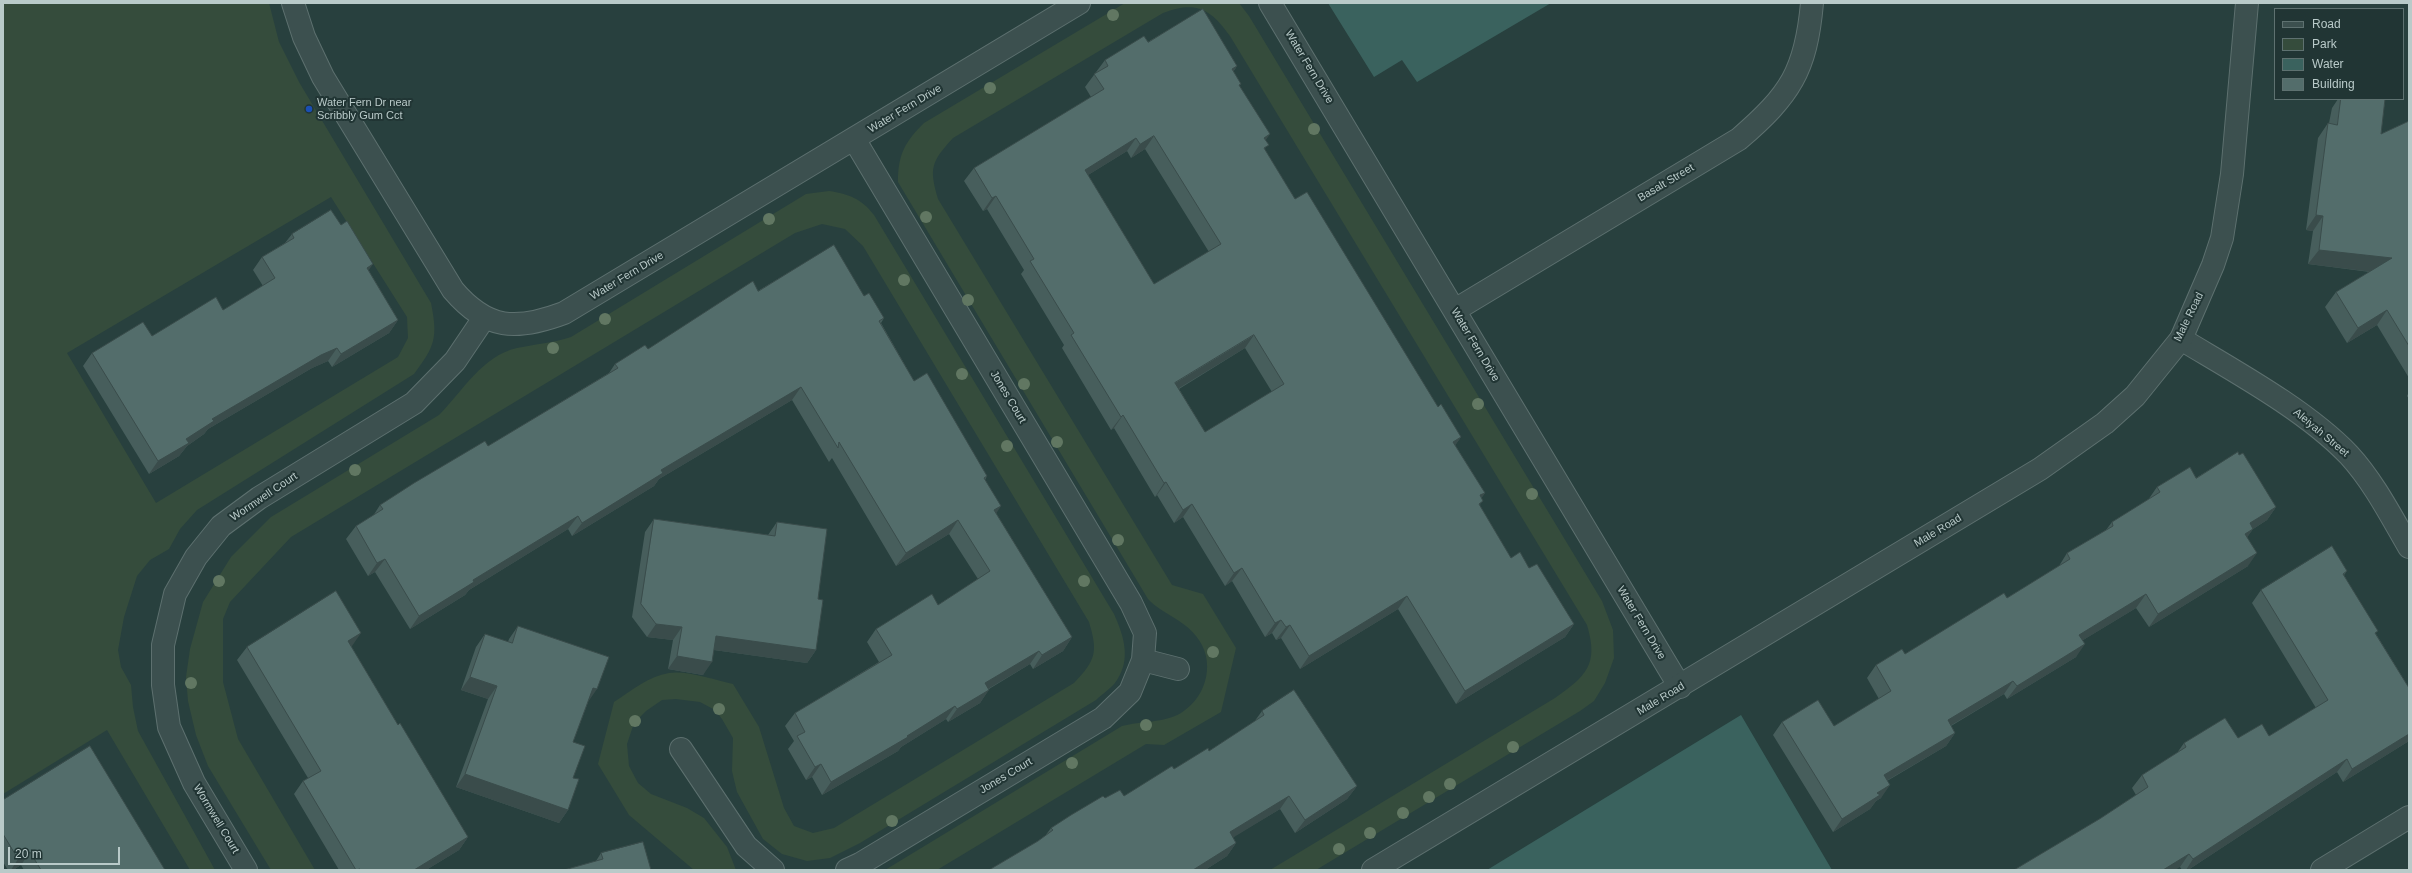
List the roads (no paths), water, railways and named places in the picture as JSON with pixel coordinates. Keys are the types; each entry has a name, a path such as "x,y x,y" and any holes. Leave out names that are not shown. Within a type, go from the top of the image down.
{"street":[{"name":"Water Fern Drive","path":"293,3 304,37 320,70 347,117 453,290 466,305 484,318 522,325 541,322 564,314 1079,3"},
{"name":"Water Fern Drive","path":"1270,3 1680,688"},
{"name":"Basalt Street","path":"1455,310 1740,140 1769,113 1796,77 1809,36 1812,3"},
{"name":"Male Road","path":"1373,870 1680,688 2080,443 2105,424 2134,396 2181,339 2213,265 2223,231 2232,174 2247,3"},
{"name":"Jones Court","path":"847,870 860,864 1103,718 1130,692 1144,660 1145,634 1131,603 854,139"},
{"name":"Wormwell Court","path":"246,870 194,783 169,728 163,685 163,644 175,594 196,557 221,526 259,498 414,403 454,361 484,318"},
{"name":"Aleiyah Street","path":"2181,339 2306,418 2349,455 2378,496 2409,547"},
{"path":"1144,660 1178,669"},
{"path":"681,749 746,846 773,870"},
{"path":"2322,870 2409,817"}],"water":[{"path":"1328,3 1551,3 1417,82 1402,60 1374,77"},
{"path":"1741,715 1832,870 1487,870"}],"place":[{"name":"Water Fern Dr near Scribbly Gum Cct","path":"309,109"}]}
